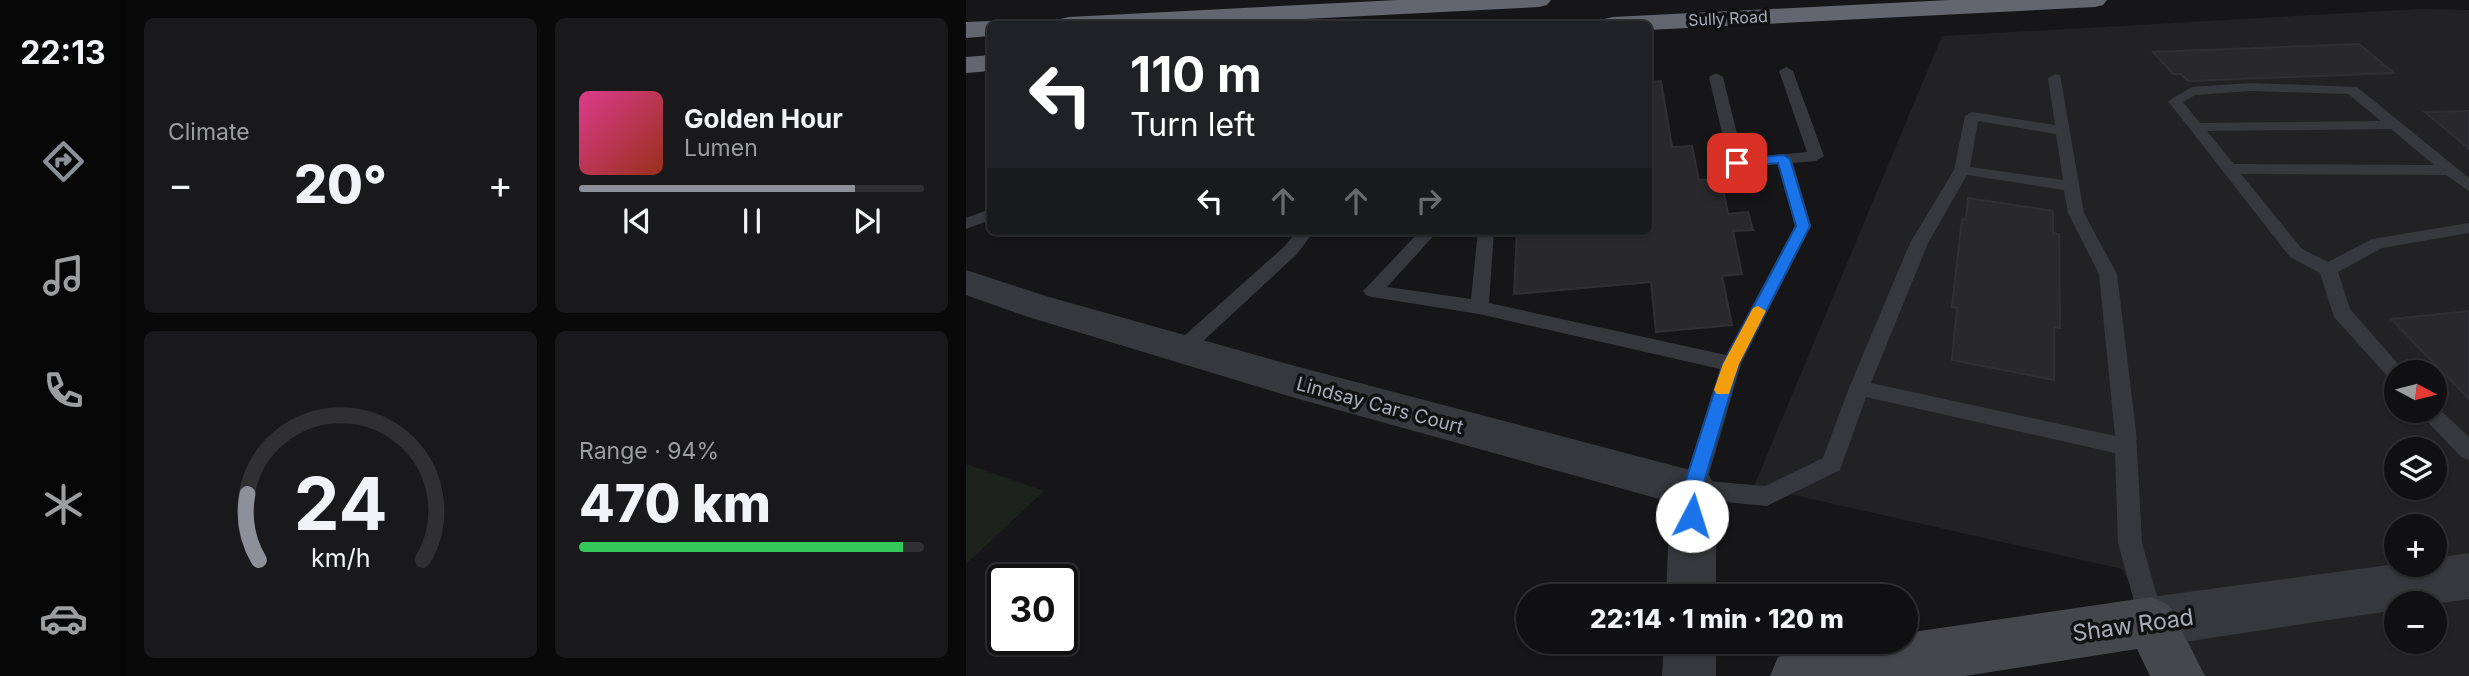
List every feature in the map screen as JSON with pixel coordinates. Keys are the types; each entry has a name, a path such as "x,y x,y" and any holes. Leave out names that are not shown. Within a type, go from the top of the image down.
{"highway":[{"path":"1105,21 1353,0"},
{"path":"1129,21 1539,0"},
{"name":"Sully Road","path":"1652,22 2095,0"},
{"path":"966,30 987,29"},
{"path":"966,65 987,63"}],"street":[{"name":"Lindsay Cars Court","path":"966,282 1038,307 1182,349 1693,489"},
{"path":"1690,584 1693,489"},
{"name":"Shaw Road","path":"1797,676 2469,576"},
{"path":"2151,622 2178,676"},
{"path":"1689,676 1690,654"}],"lane":[{"path":"1716,77 1737,163 1816,156 1786,71"},
{"path":"2055,78 2076,213 2108,274 2126,447 2130,543 2151,622"},
{"path":"2384,360 2341,312 2328,270 2296,253 2175,101 2192,91 2250,87 2352,90 2469,186"},
{"path":"1784,159 1803,226 1731,364 1693,489 1767,496 1832,464 1859,388 1919,243 1962,170 1972,116 2062,131"},
{"path":"2194,127 2396,125"},
{"path":"2228,169 2450,170"},
{"path":"1962,170 2071,186"},
{"path":"966,224 987,215"},
{"path":"2328,270 2378,243 2469,228"},
{"path":"1182,349 1290,250 1303,235"},
{"path":"1426,235 1372,291 1479,307 1731,364"},
{"path":"1479,307 1486,235"},
{"path":"1859,388 2126,447"},
{"path":"2442,424 2469,452"}],"shaded area":[{"path":"2419,9 2469,10 2469,676 2178,676 2122,569 1754,486 1942,36"},
{"path":"966,464 1044,491 966,564"}],"building":[{"path":"2359,44 2394,73 2188,81 2181,74 2173,74 2153,52"},
{"path":"1661,81 1672,147 1692,146 1699,180 1721,179 1728,214 1748,212 1753,230 1733,231 1742,274 1722,276 1732,325 1656,332 1651,282 1514,294 1517,235 1652,235 1652,82"},
{"path":"2469,111 2469,149 2425,112"},
{"path":"1968,198 2053,211 2053,233 2059,234 2060,328 2054,327 2054,380 1952,360 1957,308 1952,307 1962,219 1966,220"},
{"path":"2469,311 2469,399 2447,376 2447,360 2431,360 2391,319"}],"slow traffic":[{"path":"1723,390 1731,364 1758,311"}],"route":[{"path":"1692,516 1693,489 1731,364 1803,226 1784,159 1737,163"}]}
